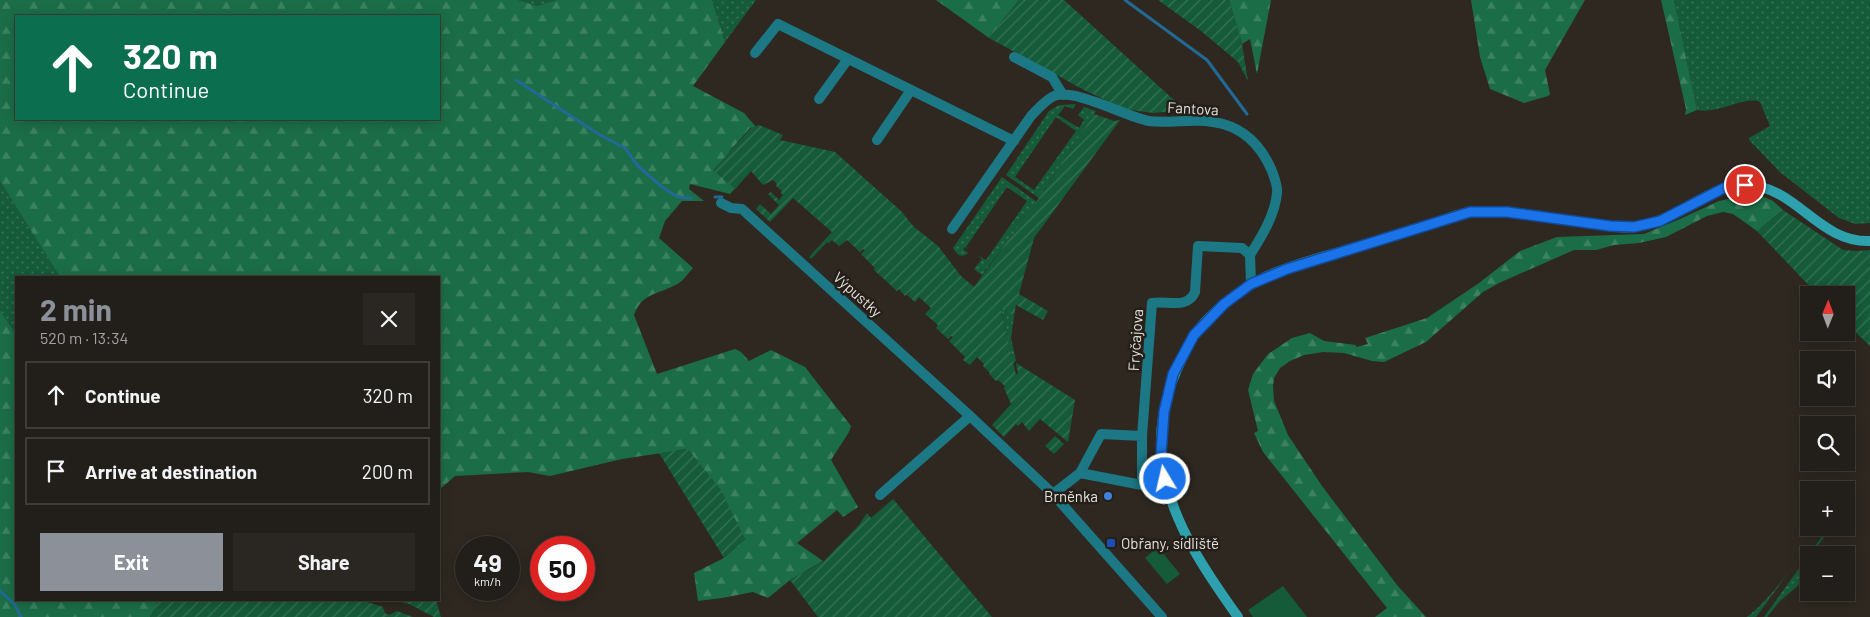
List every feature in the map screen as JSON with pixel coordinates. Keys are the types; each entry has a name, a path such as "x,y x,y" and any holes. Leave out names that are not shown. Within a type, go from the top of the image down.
{"main road":[{"path":"1238,617 1214,583 1178,518 1165,479 1161,454 1164,412 1173,374 1194,335 1224,304 1251,284 1287,269 1470,212 1507,212 1610,226 1634,227 1660,221 1726,187 1745,185 1763,187 1785,196 1831,232 1847,239 1870,241"}],"street":[{"path":"755,52 778,24 1014,141"},
{"path":"952,228 1031,116 1046,100 1054,96 1064,95 1052,77 1014,57"},
{"path":"819,99 848,59"},
{"path":"877,140 911,90"},
{"name":"Fantova","path":"1064,95 1073,95 1148,121 1214,122 1230,126 1246,135 1257,145 1266,158 1278,190 1268,225 1250,255"},
{"name":"Výpustky","path":"721,203 731,208 742,209 1053,494"},
{"name":"Fryčajova","path":"1142,485 1142,436 1152,303 1183,303 1193,297 1195,292 1198,246 1242,248 1250,255"},
{"path":"1250,255 1251,284"},
{"path":"880,495 970,416"},
{"path":"1142,436 1101,434 1080,474 1053,494 1162,617"},
{"path":"1080,474 1142,485 1165,479"}],"green space":[{"path":"0,0 518,0 537,6 556,0 712,0 725,42 693,86 744,113 756,127 750,128 729,152 756,165 730,194 690,184 689,189 704,201 682,201 665,221 659,238 693,268 679,283 647,298 637,307 634,315 657,374 735,349 741,352 749,361 771,350 805,367 851,426 831,460 858,507 843,517 837,510 797,543 823,561 790,580 768,598 753,592 698,601 694,573 724,558 745,539 688,449 622,459 550,476 528,472 455,476 440,489 440,276 59,276 0,181"},
{"path":"518,0 556,0 537,6"},
{"path":"712,0 756,0 725,42"},
{"path":"936,0 1019,0 989,38"},
{"path":"1019,0 1064,0 1185,110 1153,113 1124,109 1084,90 989,38"},
{"path":"1158,0 1229,0 1242,44 1248,81 1238,62 1201,31"},
{"path":"1229,0 1271,0 1257,74 1250,39 1242,44"},
{"path":"1471,0 1585,0 1545,70 1550,94 1548,96 1524,103 1490,89 1480,57"},
{"path":"1661,0 1674,0 1697,110 1685,115 1686,109"},
{"path":"1674,0 1870,0 1870,223 1855,224 1839,218 1781,173 1749,140 1749,138 1770,126 1760,102 1747,101 1713,110 1697,110"},
{"path":"1076,104 1073,109 1065,106 1058,115 1079,128 1084,120 1078,115 1084,107 1096,111 1039,198 1006,175 1049,111 1059,105","holes":["1056,117 1076,131 1034,190 1015,177"]},
{"path":"1094,114 1114,121 1120,120 1034,238 1019,294 1048,311 1043,320 1016,305 1014,316 1001,309 1016,375 1018,373 1016,363 1075,400 1068,442 1040,419 1029,431 1022,422 1018,426 1016,424 1004,437 992,425 1011,404 1004,388 1005,386 989,374 983,366 984,364 977,357 970,365 963,360 965,357 949,341 953,337 951,336 948,339 936,328 938,325 925,314 931,308 919,297 915,302 907,295 910,291 905,296 899,289 897,291 874,270 875,268 861,254 865,250 863,249 860,252 847,240 839,246 832,240 829,243 827,242 811,259 809,257 832,232 793,198 770,222 756,209 760,204 771,214 779,205 768,194 771,192 779,200 783,195 773,180 763,185 751,171 735,189 713,170 751,128 759,125 783,135 780,140 835,152 901,211 914,227 938,246 961,276 974,287 1039,198"},
{"path":"1002,177 1037,202 982,275 974,269 982,259 977,255 986,260 1027,201 1007,187 966,247 970,250 965,247 963,249 968,253 961,256 953,248"},
{"path":"0,181 59,276 15,276 15,332 0,310"},
{"path":"1755,193 1773,201 1783,210 1757,231 1733,214 1723,212 1707,216 1666,237 1639,243 1614,245 1596,250 1574,250 1483,292 1426,342 1384,362 1372,361 1344,353 1323,352 1304,355 1280,368 1274,378 1274,401 1288,435 1322,486 1397,585 1426,617 1375,617 1387,608 1263,452 1254,433 1258,431 1248,390 1253,374 1268,354 1292,338 1310,333 1324,341 1356,345 1356,347 1368,344 1365,338 1427,318 1479,283 1520,251 1557,237 1644,234 1719,201"},
{"path":"1783,210 1843,250 1870,250 1870,346 1855,332 1855,286 1809,286 1757,231"},
{"path":"1001,308 1014,316 1011,338 1016,361 1013,363"},
{"path":"0,310 15,332 15,601 158,602 150,617 0,617"},
{"path":"1055,436 1064,444 1054,454 1045,446"},
{"path":"688,449 721,490 745,539 724,558 659,453"},
{"path":"893,499 992,617 818,617 790,580 824,561 859,525 867,513 871,518"},
{"path":"1822,536 1825,536 1818,546 1815,546"},
{"path":"1158,547 1180,574 1167,584 1145,558"},
{"path":"1800,556 1756,617 1747,617 1778,586"},
{"path":"1800,567 1800,584 1780,601 1767,617 1764,617"},
{"path":"1283,586 1307,617 1253,617 1248,610"},
{"path":"364,601 383,607 385,613 389,615 397,611 413,617 150,617 157,602"},
{"path":"397,601 436,601 441,617 434,617 409,604"}],"waterway":[{"path":"1125,0 1207,60 1247,114"},
{"path":"516,80 600,135 625,148 638,166 662,187 676,196 691,198"},
{"path":"715,197 722,197"},
{"path":"0,591 15,605 21,617"}],"place":[{"name":"Brněnka","path":"1108,496"},
{"name":"Obřany, sídliště","path":"1111,543"}],"route":[{"path":"1165,479 1161,454 1164,412 1173,374 1194,335 1224,304 1251,284 1287,269 1470,212 1507,212 1610,226 1634,227 1660,221 1726,187 1745,185"}]}
